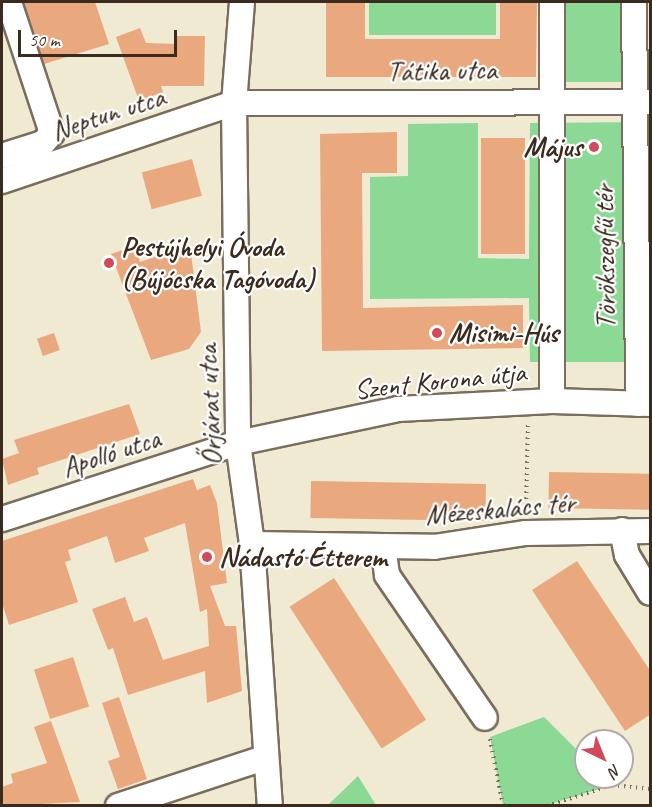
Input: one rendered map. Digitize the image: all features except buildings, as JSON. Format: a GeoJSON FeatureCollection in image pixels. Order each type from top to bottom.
{"type":"FeatureCollection","features":[{"type":"Feature","properties":{"kind":"street"},"geometry":{"type":"LineString","coordinates":[[2,156],[43,143],[52,133],[9,2]]}},
{"type":"Feature","properties":{"kind":"street","name":"Őrjárat utca"},"geometry":{"type":"LineString","coordinates":[[242,2],[234,104],[238,443],[252,544],[264,758],[270,806]]}},
{"type":"Feature","properties":{"kind":"street","name":"Törökszegfű tér"},"geometry":{"type":"LineString","coordinates":[[552,2],[554,99],[552,400]]}},
{"type":"Feature","properties":{"kind":"street","name":"Törökszegfű tér"},"geometry":{"type":"LineString","coordinates":[[634,2],[642,102],[644,404]]}},
{"type":"Feature","properties":{"kind":"street","name":"Tátika utca"},"geometry":{"type":"LineString","coordinates":[[234,104],[554,99],[642,102]]}},
{"type":"Feature","properties":{"kind":"street","name":"Neptun utca"},"geometry":{"type":"LineString","coordinates":[[2,181],[234,104]]}},
{"type":"Feature","properties":{"kind":"street","name":"Szent Korona útja"},"geometry":{"type":"LineString","coordinates":[[238,443],[398,409],[552,400],[644,404]]}},
{"type":"Feature","properties":{"kind":"street","name":"Apolló utca"},"geometry":{"type":"LineString","coordinates":[[2,519],[238,443]]}},
{"type":"Feature","properties":{"kind":"street"},"geometry":{"type":"LineString","coordinates":[[622,530],[627,555],[651,593]]}},
{"type":"Feature","properties":{"kind":"street","name":"Mézeskalács tér"},"geometry":{"type":"LineString","coordinates":[[252,544],[434,547],[526,533],[651,531]]}},
{"type":"Feature","properties":{"kind":"street"},"geometry":{"type":"LineString","coordinates":[[383,546],[387,575],[485,718]]}},
{"type":"Feature","properties":{"kind":"street"},"geometry":{"type":"LineString","coordinates":[[118,806],[264,758]]}},
{"type":"Feature","properties":{"kind":"path"},"geometry":{"type":"LineString","coordinates":[[526,533],[528,402]]}},
{"type":"Feature","properties":{"kind":"path"},"geometry":{"type":"LineString","coordinates":[[485,718],[503,806]]}},
{"type":"Feature","properties":{"kind":"path"},"geometry":{"type":"LineString","coordinates":[[547,806],[612,785],[651,789]]}},
{"type":"Feature","properties":{"kind":"green space"},"geometry":{"type":"Polygon","coordinates":[[[369,2],[496,2],[496,35],[369,35],[369,2]]]}},
{"type":"Feature","properties":{"kind":"green space"},"geometry":{"type":"Polygon","coordinates":[[[541,2],[648,2],[648,82],[541,82],[541,2]]]}},
{"type":"Feature","properties":{"kind":"green space"},"geometry":{"type":"Polygon","coordinates":[[[650,122],[650,362],[530,362],[529,298],[370,299],[370,177],[408,176],[408,124],[478,123],[478,258],[529,259],[530,123],[650,122]]]}},
{"type":"Feature","properties":{"kind":"green space"},"geometry":{"type":"Polygon","coordinates":[[[544,717],[574,747],[574,789],[599,789],[547,805],[503,805],[490,737],[544,717]]]}},
{"type":"Feature","properties":{"kind":"green space"},"geometry":{"type":"Polygon","coordinates":[[[358,776],[376,805],[328,805],[358,776]]]}},
{"type":"Feature","properties":{"kind":"place","name":"Május"},"geometry":{"type":"Point","coordinates":[594,147]}},
{"type":"Feature","properties":{"kind":"place","name":"Pestújhelyi Óvoda (Bújócska Tagóvoda)"},"geometry":{"type":"Point","coordinates":[109,263]}},
{"type":"Feature","properties":{"kind":"place","name":"Misimi-Hús"},"geometry":{"type":"Point","coordinates":[437,333]}},
{"type":"Feature","properties":{"kind":"place","name":"Nádastó Étterem"},"geometry":{"type":"Point","coordinates":[207,557]}}]}
